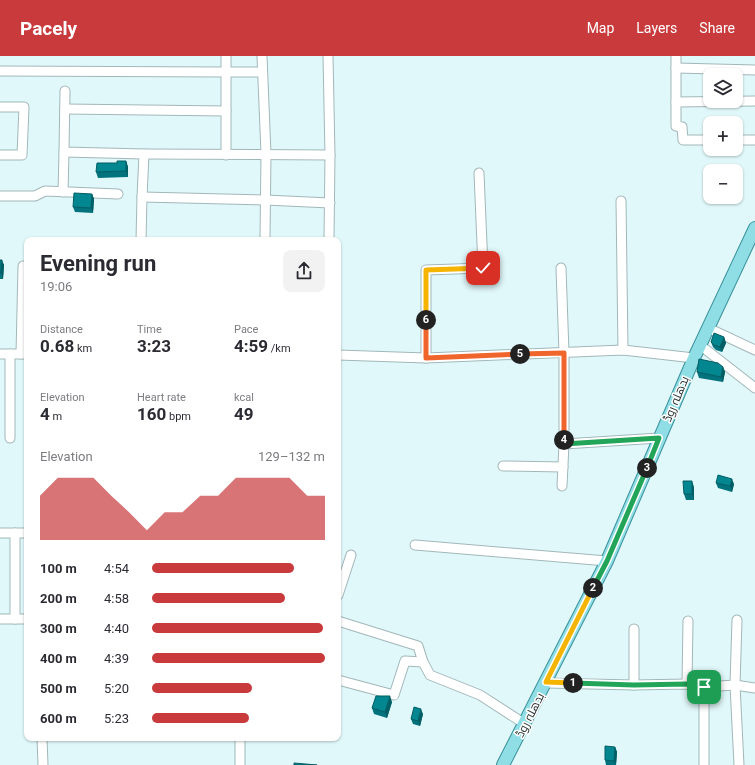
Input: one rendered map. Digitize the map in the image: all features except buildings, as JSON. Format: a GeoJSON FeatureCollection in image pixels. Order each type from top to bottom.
{"type":"FeatureCollection","features":[{"type":"Feature","properties":{"kind":"main road","name":"بدھلہ روڈ"},"geometry":{"type":"LineString","coordinates":[[504,765],[607,561],[694,358],[755,228]]}},
{"type":"Feature","properties":{"kind":"street"},"geometry":{"type":"LineString","coordinates":[[226,56],[226,155]]}},
{"type":"Feature","properties":{"kind":"street"},"geometry":{"type":"LineString","coordinates":[[262,56],[266,154],[265,237]]}},
{"type":"Feature","properties":{"kind":"street"},"geometry":{"type":"LineString","coordinates":[[328,56],[330,155],[329,237]]}},
{"type":"Feature","properties":{"kind":"street"},"geometry":{"type":"LineString","coordinates":[[676,56],[676,126],[682,127],[683,140],[703,140]]}},
{"type":"Feature","properties":{"kind":"street"},"geometry":{"type":"LineString","coordinates":[[676,68],[755,70]]}},
{"type":"Feature","properties":{"kind":"street"},"geometry":{"type":"LineString","coordinates":[[0,71],[262,72]]}},
{"type":"Feature","properties":{"kind":"street"},"geometry":{"type":"LineString","coordinates":[[63,192],[66,91]]}},
{"type":"Feature","properties":{"kind":"street"},"geometry":{"type":"LineString","coordinates":[[676,102],[755,101]]}},
{"type":"Feature","properties":{"kind":"street"},"geometry":{"type":"LineString","coordinates":[[0,107],[24,107],[22,155],[0,155]]}},
{"type":"Feature","properties":{"kind":"street"},"geometry":{"type":"LineString","coordinates":[[65,109],[226,111]]}},
{"type":"Feature","properties":{"kind":"street"},"geometry":{"type":"LineString","coordinates":[[743,140],[755,140]]}},
{"type":"Feature","properties":{"kind":"street"},"geometry":{"type":"LineString","coordinates":[[64,152],[330,155]]}},
{"type":"Feature","properties":{"kind":"street"},"geometry":{"type":"LineString","coordinates":[[141,237],[144,154]]}},
{"type":"Feature","properties":{"kind":"street"},"geometry":{"type":"LineString","coordinates":[[426,358],[426,270],[483,268],[479,173]]}},
{"type":"Feature","properties":{"kind":"street"},"geometry":{"type":"LineString","coordinates":[[0,196],[35,196],[45,191],[118,194]]}},
{"type":"Feature","properties":{"kind":"street"},"geometry":{"type":"LineString","coordinates":[[142,197],[330,203]]}},
{"type":"Feature","properties":{"kind":"street"},"geometry":{"type":"LineString","coordinates":[[621,201],[623,350]]}},
{"type":"Feature","properties":{"kind":"street"},"geometry":{"type":"LineString","coordinates":[[0,354],[24,354],[23,266]]}},
{"type":"Feature","properties":{"kind":"street"},"geometry":{"type":"LineString","coordinates":[[561,268],[564,353],[564,444],[562,486]]}},
{"type":"Feature","properties":{"kind":"street"},"geometry":{"type":"LineString","coordinates":[[708,328],[755,350]]}},
{"type":"Feature","properties":{"kind":"street"},"geometry":{"type":"LineString","coordinates":[[700,345],[755,388]]}},
{"type":"Feature","properties":{"kind":"street"},"geometry":{"type":"LineString","coordinates":[[341,355],[426,358],[623,350],[694,358]]}},
{"type":"Feature","properties":{"kind":"street"},"geometry":{"type":"LineString","coordinates":[[10,354],[10,438]]}},
{"type":"Feature","properties":{"kind":"street"},"geometry":{"type":"LineString","coordinates":[[564,444],[659,438]]}},
{"type":"Feature","properties":{"kind":"street"},"geometry":{"type":"LineString","coordinates":[[503,466],[563,467]]}},
{"type":"Feature","properties":{"kind":"street"},"geometry":{"type":"LineString","coordinates":[[0,532],[24,533]]}},
{"type":"Feature","properties":{"kind":"street"},"geometry":{"type":"LineString","coordinates":[[15,533],[15,619]]}},
{"type":"Feature","properties":{"kind":"street"},"geometry":{"type":"LineString","coordinates":[[415,544],[607,561]]}},
{"type":"Feature","properties":{"kind":"street"},"geometry":{"type":"LineString","coordinates":[[341,586],[351,555]]}},
{"type":"Feature","properties":{"kind":"street"},"geometry":{"type":"LineString","coordinates":[[0,619],[24,619]]}},
{"type":"Feature","properties":{"kind":"street"},"geometry":{"type":"LineString","coordinates":[[736,620],[735,684],[739,765]]}},
{"type":"Feature","properties":{"kind":"street"},"geometry":{"type":"LineString","coordinates":[[687,684],[688,621]]}},
{"type":"Feature","properties":{"kind":"street"},"geometry":{"type":"LineString","coordinates":[[341,622],[418,646],[423,662],[430,675],[480,695],[524,724]]}},
{"type":"Feature","properties":{"kind":"street"},"geometry":{"type":"LineString","coordinates":[[634,629],[634,685]]}},
{"type":"Feature","properties":{"kind":"street"},"geometry":{"type":"LineString","coordinates":[[341,681],[394,695],[405,661],[423,662]]}},
{"type":"Feature","properties":{"kind":"street"},"geometry":{"type":"LineString","coordinates":[[546,682],[634,685],[687,684],[704,687],[735,684],[755,688]]}},
{"type":"Feature","properties":{"kind":"street"},"geometry":{"type":"LineString","coordinates":[[704,687],[704,765]]}},
{"type":"Feature","properties":{"kind":"street"},"geometry":{"type":"LineString","coordinates":[[42,741],[43,765]]}},
{"type":"Feature","properties":{"kind":"street"},"geometry":{"type":"LineString","coordinates":[[240,741],[240,765]]}},
{"type":"Feature","properties":{"kind":"route"},"geometry":{"type":"LineString","coordinates":[[483,268],[426,270],[426,358],[564,353],[564,444],[659,438],[607,561],[546,682],[634,685],[687,684],[704,687]]}}]}
